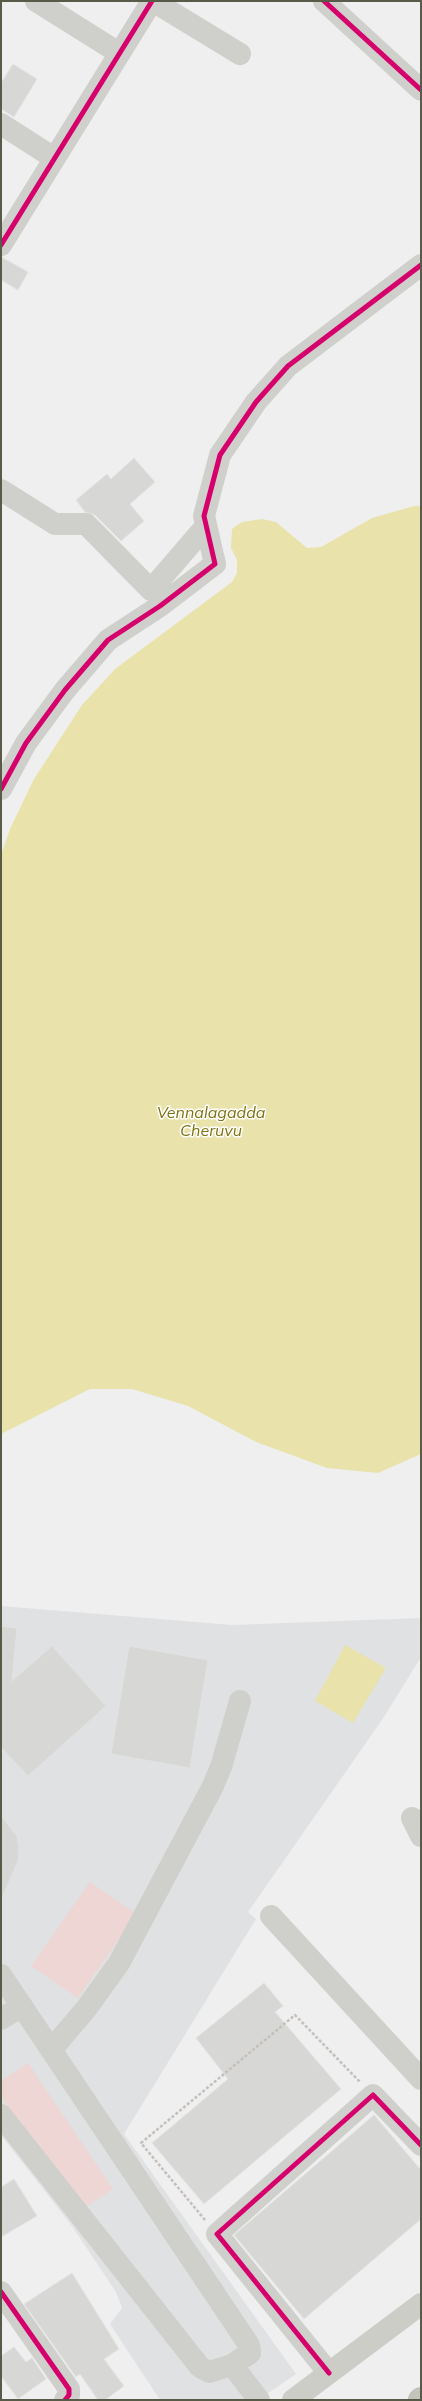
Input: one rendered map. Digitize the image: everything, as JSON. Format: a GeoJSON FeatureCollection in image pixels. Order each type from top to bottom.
{"type":"FeatureCollection","features":[{"type":"Feature","properties":{"kind":"main road"},"geometry":{"type":"LineString","coordinates":[[293,2400],[421,2304]]}},
{"type":"Feature","properties":{"kind":"street"},"geometry":{"type":"LineString","coordinates":[[36,1],[119,54]]}},
{"type":"Feature","properties":{"kind":"street"},"geometry":{"type":"LineString","coordinates":[[1,245],[152,1],[240,54]]}},
{"type":"Feature","properties":{"kind":"street"},"geometry":{"type":"LineString","coordinates":[[332,4],[421,90]]}},
{"type":"Feature","properties":{"kind":"street"},"geometry":{"type":"LineString","coordinates":[[1,124],[54,158]]}},
{"type":"Feature","properties":{"kind":"street"},"geometry":{"type":"LineString","coordinates":[[1,789],[26,743],[65,690],[108,640],[160,606],[215,564],[204,516],[220,455],[256,402],[288,366],[421,265]]}},
{"type":"Feature","properties":{"kind":"street"},"geometry":{"type":"LineString","coordinates":[[1,490],[55,524],[86,524],[151,590],[206,526]]}},
{"type":"Feature","properties":{"kind":"street"},"geometry":{"type":"LineString","coordinates":[[50,2050],[86,2009],[119,1963],[212,1788],[221,1767],[240,1702]]}},
{"type":"Feature","properties":{"kind":"street"},"geometry":{"type":"LineString","coordinates":[[271,1916],[421,2079]]}},
{"type":"Feature","properties":{"kind":"street"},"geometry":{"type":"LineString","coordinates":[[1,1975],[249,2345],[250,2353],[232,2366],[209,2372],[200,2367],[1,2115]]}},
{"type":"Feature","properties":{"kind":"street"},"geometry":{"type":"LineString","coordinates":[[1,2019],[22,2006]]}},
{"type":"Feature","properties":{"kind":"street"},"geometry":{"type":"LineString","coordinates":[[329,2373],[217,2234],[373,2095],[421,2145]]}},
{"type":"Feature","properties":{"kind":"street"},"geometry":{"type":"LineString","coordinates":[[1,2292],[69,2389],[69,2395],[65,2400]]}},
{"type":"Feature","properties":{"kind":"street"},"geometry":{"type":"LineString","coordinates":[[232,2366],[259,2400]]}},
{"type":"Feature","properties":{"kind":"path"},"geometry":{"type":"LineString","coordinates":[[217,2234],[141,2143],[295,2015],[373,2095]]}},
{"type":"Feature","properties":{"kind":"shaded area"},"geometry":{"type":"Polygon","coordinates":[[[1,1606],[232,1625],[421,1618],[421,1657],[384,1717],[248,1912],[256,1919],[124,2134],[296,2374],[258,2400],[160,2400],[110,2324],[122,2308],[116,2292],[72,2226],[1,2135],[1,1606]]]}},
{"type":"Feature","properties":{"kind":"shaded area"},"geometry":{"type":"Polygon","coordinates":[[[90,1882],[136,1914],[78,1998],[31,1966],[90,1882]]]}},
{"type":"Feature","properties":{"kind":"shaded area"},"geometry":{"type":"Polygon","coordinates":[[[28,2063],[113,2189],[78,2212],[1,2096],[1,2081],[28,2063]]]}},
{"type":"Feature","properties":{"kind":"water","name":"Vennalagadda Cheruvu"},"geometry":{"type":"Polygon","coordinates":[[[414,506],[421,506],[421,1454],[378,1473],[327,1468],[256,1442],[188,1406],[132,1389],[90,1389],[1,1434],[1,855],[10,829],[34,779],[82,705],[115,669],[232,582],[237,573],[237,560],[231,548],[232,529],[242,522],[262,519],[276,522],[307,548],[321,547],[372,518],[414,506]]]}},
{"type":"Feature","properties":{"kind":"water"},"geometry":{"type":"Polygon","coordinates":[[[345,1645],[386,1668],[353,1723],[315,1701],[345,1645]]]}},
{"type":"Feature","properties":{"kind":"building"},"geometry":{"type":"Polygon","coordinates":[[[13,64],[37,79],[14,117],[1,109],[1,83],[13,64]]]}},
{"type":"Feature","properties":{"kind":"building"},"geometry":{"type":"Polygon","coordinates":[[[1,257],[28,272],[18,290],[1,280],[1,257]]]}},
{"type":"Feature","properties":{"kind":"building"},"geometry":{"type":"Polygon","coordinates":[[[134,458],[155,482],[130,504],[144,521],[121,541],[95,515],[85,512],[76,500],[107,474],[111,479],[134,458]]]}},
{"type":"Feature","properties":{"kind":"building"},"geometry":{"type":"Polygon","coordinates":[[[1,1626],[17,1628],[12,1681],[52,1646],[106,1706],[28,1776],[1,1747],[1,1626]]]}},
{"type":"Feature","properties":{"kind":"building"},"geometry":{"type":"Polygon","coordinates":[[[129,1646],[208,1660],[190,1768],[111,1754],[129,1646]]]}},
{"type":"Feature","properties":{"kind":"building"},"geometry":{"type":"Polygon","coordinates":[[[1,1816],[17,1836],[19,1849],[18,1861],[1,1900],[1,1816]]]}},
{"type":"Feature","properties":{"kind":"building"},"geometry":{"type":"Polygon","coordinates":[[[264,1983],[283,2006],[275,2012],[341,2089],[204,2204],[152,2143],[228,2079],[196,2038],[264,1983]]]}},
{"type":"Feature","properties":{"kind":"building"},"geometry":{"type":"Polygon","coordinates":[[[374,2115],[421,2170],[421,2219],[304,2319],[234,2235],[374,2115]]]}},
{"type":"Feature","properties":{"kind":"building"},"geometry":{"type":"Polygon","coordinates":[[[14,2179],[37,2216],[1,2237],[1,2187],[14,2179]]]}},
{"type":"Feature","properties":{"kind":"building"},"geometry":{"type":"Polygon","coordinates":[[[72,2273],[119,2349],[104,2359],[124,2386],[105,2400],[98,2400],[80,2374],[76,2377],[24,2304],[72,2273]]]}},
{"type":"Feature","properties":{"kind":"building"},"geometry":{"type":"Polygon","coordinates":[[[14,2347],[26,2362],[32,2358],[46,2379],[18,2399],[1,2376],[1,2356],[14,2347]]]}},
{"type":"Feature","properties":{"kind":"cycle path"},"geometry":{"type":"LineString","coordinates":[[1,245],[152,1]]}},
{"type":"Feature","properties":{"kind":"cycle path"},"geometry":{"type":"LineString","coordinates":[[324,1],[421,90]]}},
{"type":"Feature","properties":{"kind":"cycle path"},"geometry":{"type":"LineString","coordinates":[[1,789],[26,743],[65,690],[108,640],[160,606],[215,564],[204,516],[220,455],[256,402],[288,366],[421,265]]}},
{"type":"Feature","properties":{"kind":"cycle path"},"geometry":{"type":"LineString","coordinates":[[329,2373],[217,2234],[373,2095],[421,2145]]}},
{"type":"Feature","properties":{"kind":"cycle path"},"geometry":{"type":"LineString","coordinates":[[1,2292],[69,2389],[69,2395],[65,2400]]}}]}
